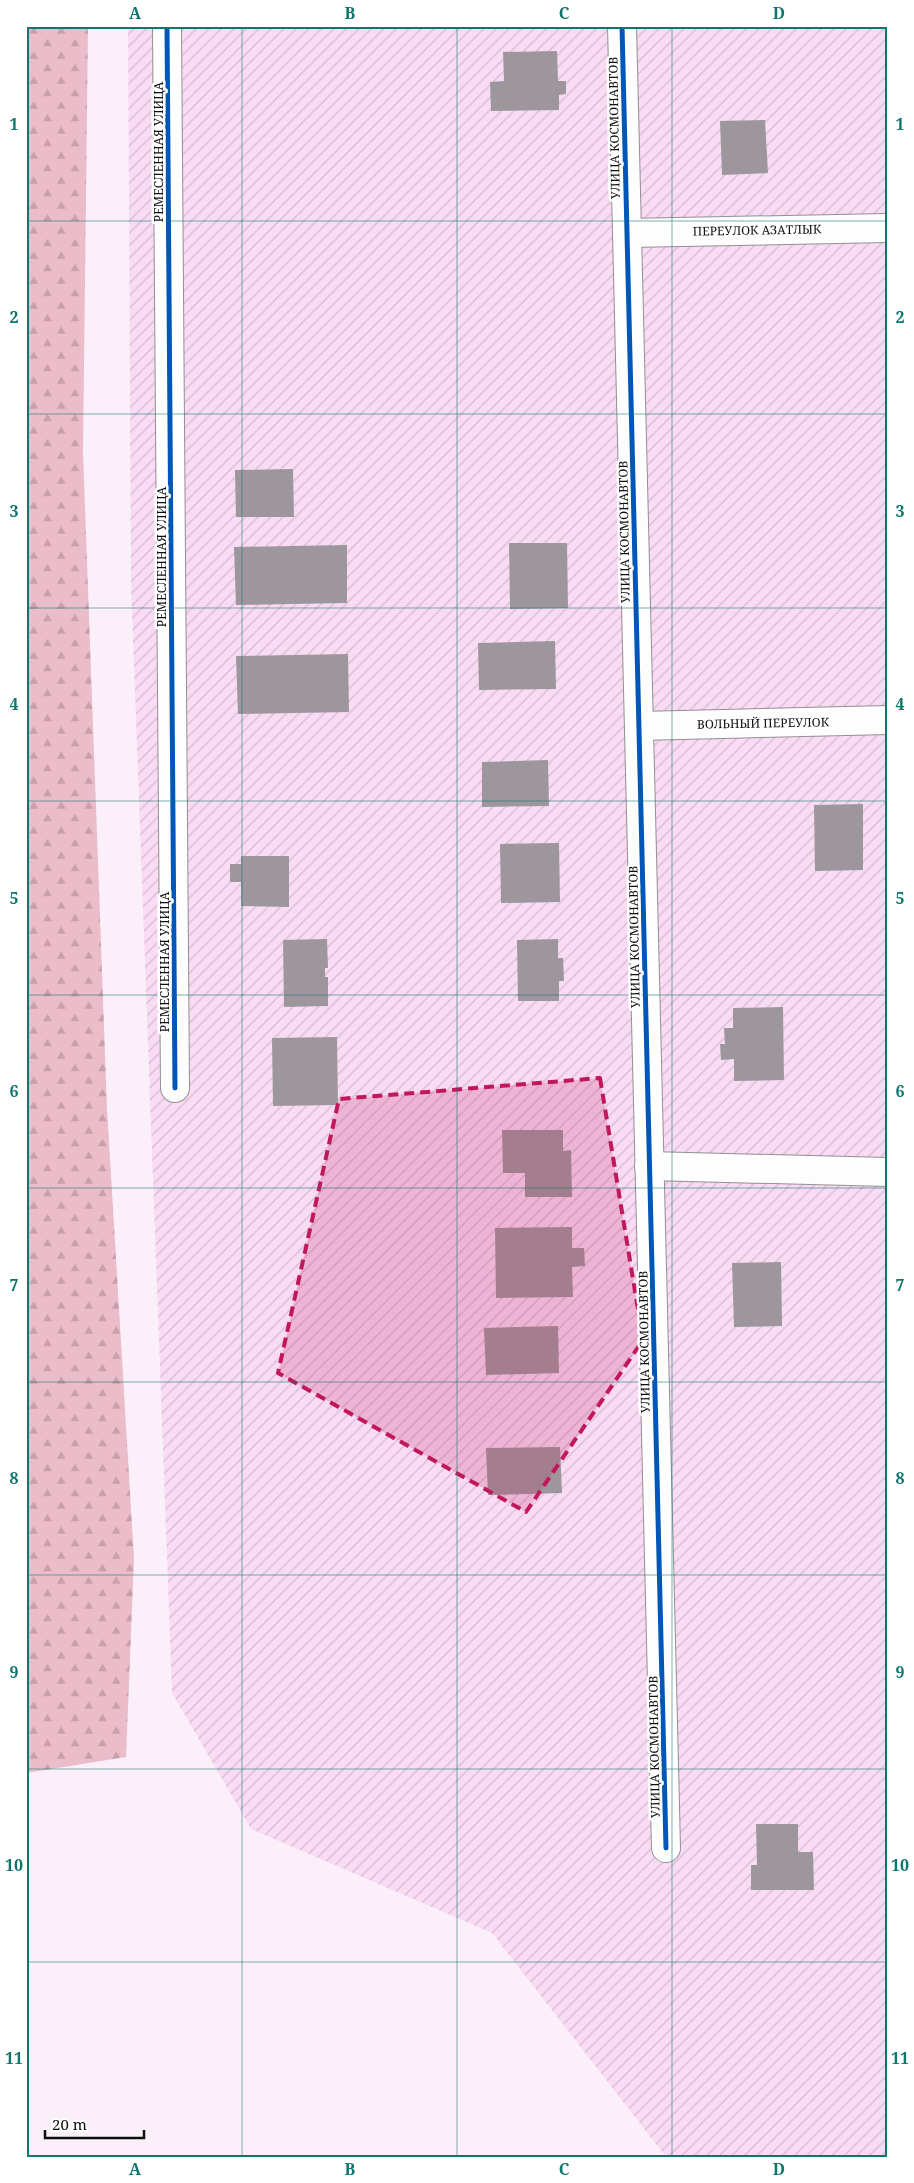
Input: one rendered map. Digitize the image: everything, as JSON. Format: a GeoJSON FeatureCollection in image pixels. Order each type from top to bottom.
{"type":"FeatureCollection","features":[{"type":"Feature","properties":{"kind":"street","name":"РЕМЕСЛЕННАЯ УЛИЦА"},"geometry":{"type":"LineString","coordinates":[[167,26],[175,1088]]}},
{"type":"Feature","properties":{"kind":"street","name":"УЛИЦА КОСМОНАВТОВ"},"geometry":{"type":"LineString","coordinates":[[622,26],[666,1848]]}},
{"type":"Feature","properties":{"kind":"street","name":"ПЕРЕУЛОК АЗАТЛЫК"},"geometry":{"type":"LineString","coordinates":[[627,233],[888,228]]}},
{"type":"Feature","properties":{"kind":"street","name":"ВОЛЬНЫЙ ПЕРЕУЛОК"},"geometry":{"type":"LineString","coordinates":[[639,726],[888,720]]}},
{"type":"Feature","properties":{"kind":"street"},"geometry":{"type":"LineString","coordinates":[[649,1166],[888,1172]]}},
{"type":"Feature","properties":{"kind":"highlighted area"},"geometry":{"type":"Polygon","coordinates":[[[600,1078],[643,1340],[526,1512],[278,1373],[339,1099],[600,1078]]]}},
{"type":"Feature","properties":{"kind":"shaded area"},"geometry":{"type":"Polygon","coordinates":[[[128,26],[888,26],[888,2157],[666,2157],[492,1933],[251,1829],[172,1693],[131,585],[128,26]]]}},
{"type":"Feature","properties":{"kind":"green space"},"geometry":{"type":"Polygon","coordinates":[[[26,26],[88,26],[83,452],[107,1108],[134,1559],[126,1757],[26,1773],[26,26]]]}},
{"type":"Feature","properties":{"kind":"building"},"geometry":{"type":"Polygon","coordinates":[[[557,51],[558,81],[566,81],[566,94],[559,95],[559,110],[491,111],[490,82],[504,81],[503,52],[557,51]]]}},
{"type":"Feature","properties":{"kind":"building"},"geometry":{"type":"Polygon","coordinates":[[[765,120],[768,173],[722,175],[720,121],[765,120]]]}},
{"type":"Feature","properties":{"kind":"building"},"geometry":{"type":"Polygon","coordinates":[[[293,469],[294,517],[236,517],[235,470],[293,469]]]}},
{"type":"Feature","properties":{"kind":"building"},"geometry":{"type":"Polygon","coordinates":[[[509,543],[567,543],[568,608],[510,609],[509,543]]]}},
{"type":"Feature","properties":{"kind":"building"},"geometry":{"type":"Polygon","coordinates":[[[347,545],[347,603],[236,605],[234,547],[347,545]]]}},
{"type":"Feature","properties":{"kind":"building"},"geometry":{"type":"Polygon","coordinates":[[[555,641],[556,689],[479,690],[478,643],[555,641]]]}},
{"type":"Feature","properties":{"kind":"building"},"geometry":{"type":"Polygon","coordinates":[[[348,654],[349,712],[238,714],[236,656],[348,654]]]}},
{"type":"Feature","properties":{"kind":"building"},"geometry":{"type":"Polygon","coordinates":[[[548,760],[549,806],[482,807],[482,762],[548,760]]]}},
{"type":"Feature","properties":{"kind":"building"},"geometry":{"type":"Polygon","coordinates":[[[863,804],[863,870],[815,871],[814,805],[863,804]]]}},
{"type":"Feature","properties":{"kind":"building"},"geometry":{"type":"Polygon","coordinates":[[[559,843],[560,902],[501,903],[500,844],[559,843]]]}},
{"type":"Feature","properties":{"kind":"building"},"geometry":{"type":"Polygon","coordinates":[[[241,856],[289,856],[289,907],[241,906],[241,882],[230,882],[230,864],[241,864],[241,856]]]}},
{"type":"Feature","properties":{"kind":"building"},"geometry":{"type":"Polygon","coordinates":[[[327,939],[328,968],[325,968],[325,977],[328,977],[328,1006],[284,1007],[283,940],[327,939]]]}},
{"type":"Feature","properties":{"kind":"building"},"geometry":{"type":"Polygon","coordinates":[[[558,939],[558,958],[563,958],[564,981],[559,981],[559,1001],[518,1001],[517,940],[558,939]]]}},
{"type":"Feature","properties":{"kind":"building"},"geometry":{"type":"Polygon","coordinates":[[[783,1007],[784,1080],[734,1081],[734,1059],[721,1060],[720,1044],[725,1044],[724,1028],[733,1028],[733,1008],[783,1007]]]}},
{"type":"Feature","properties":{"kind":"building"},"geometry":{"type":"Polygon","coordinates":[[[337,1037],[338,1105],[273,1106],[272,1038],[337,1037]]]}},
{"type":"Feature","properties":{"kind":"building"},"geometry":{"type":"Polygon","coordinates":[[[502,1130],[563,1130],[563,1151],[571,1150],[572,1197],[525,1197],[525,1173],[503,1173],[502,1130]]]}},
{"type":"Feature","properties":{"kind":"building"},"geometry":{"type":"Polygon","coordinates":[[[572,1227],[572,1248],[584,1248],[585,1266],[572,1267],[573,1297],[496,1298],[495,1228],[572,1227]]]}},
{"type":"Feature","properties":{"kind":"building"},"geometry":{"type":"Polygon","coordinates":[[[781,1262],[782,1326],[734,1327],[732,1263],[781,1262]]]}},
{"type":"Feature","properties":{"kind":"building"},"geometry":{"type":"Polygon","coordinates":[[[558,1326],[559,1373],[486,1375],[484,1328],[558,1326]]]}},
{"type":"Feature","properties":{"kind":"building"},"geometry":{"type":"Polygon","coordinates":[[[560,1447],[562,1493],[488,1495],[486,1448],[560,1447]]]}},
{"type":"Feature","properties":{"kind":"building"},"geometry":{"type":"Polygon","coordinates":[[[756,1824],[798,1824],[798,1852],[813,1852],[814,1890],[751,1890],[751,1865],[757,1865],[756,1824]]]}},
{"type":"Feature","properties":{"kind":"cycle path"},"geometry":{"type":"LineString","coordinates":[[167,26],[175,1088]]}},
{"type":"Feature","properties":{"kind":"cycle path"},"geometry":{"type":"LineString","coordinates":[[622,26],[666,1848]]}}]}
